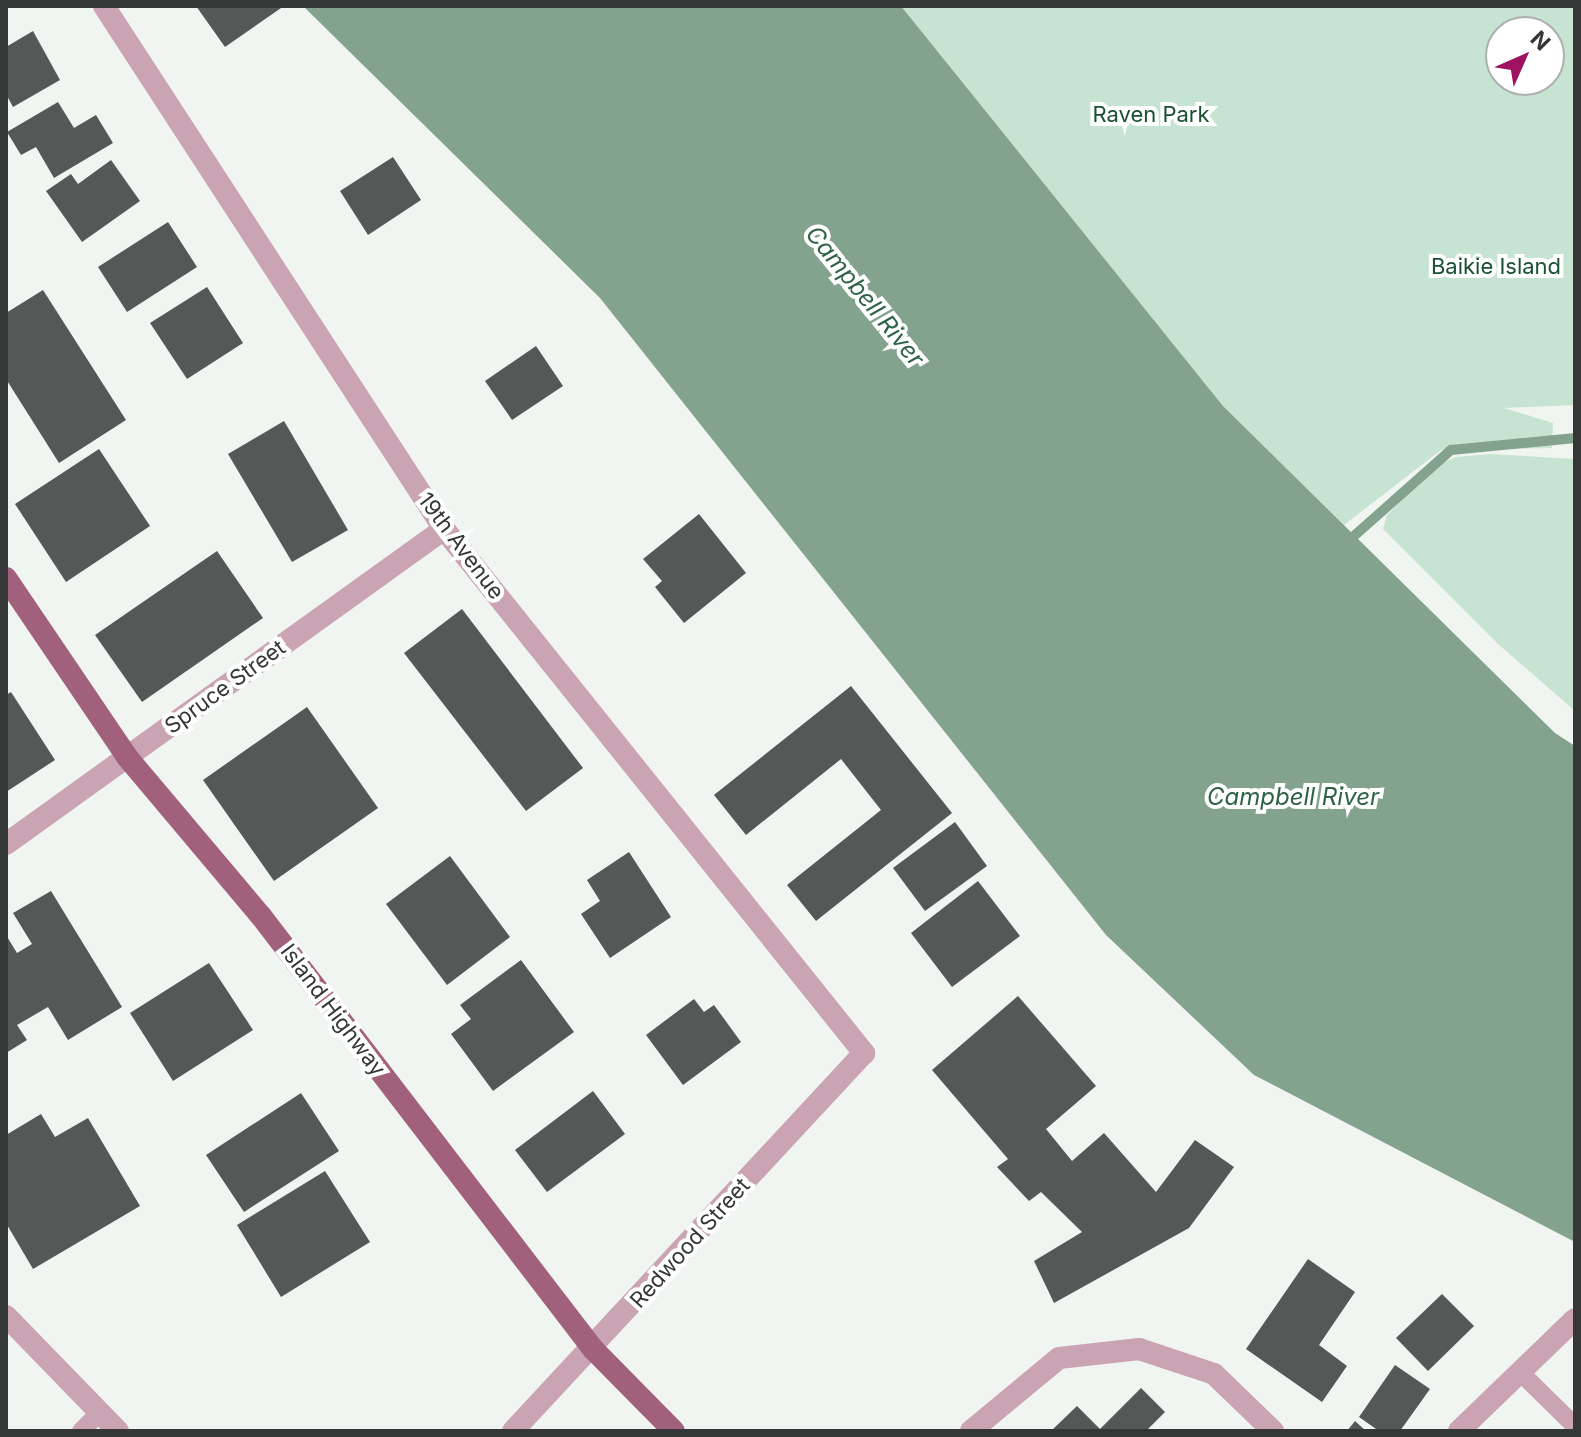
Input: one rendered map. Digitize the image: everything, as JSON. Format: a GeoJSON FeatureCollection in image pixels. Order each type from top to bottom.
{"type":"FeatureCollection","features":[{"type":"Feature","properties":{"kind":"main road","name":"Island Highway"},"geometry":{"type":"LineString","coordinates":[[6,578],[127,757],[261,916],[593,1349],[674,1431]]}},
{"type":"Feature","properties":{"kind":"street","name":"19th Avenue"},"geometry":{"type":"LineString","coordinates":[[104,6],[444,529],[864,1053]]}},
{"type":"Feature","properties":{"kind":"street","name":"Spruce Street"},"geometry":{"type":"LineString","coordinates":[[6,844],[444,529]]}},
{"type":"Feature","properties":{"kind":"street","name":"Redwood Street"},"geometry":{"type":"LineString","coordinates":[[513,1431],[593,1349],[864,1053]]}},
{"type":"Feature","properties":{"kind":"street"},"geometry":{"type":"LineString","coordinates":[[6,1316],[118,1431]]}},
{"type":"Feature","properties":{"kind":"street"},"geometry":{"type":"LineString","coordinates":[[1459,1431],[1575,1319]]}},
{"type":"Feature","properties":{"kind":"street"},"geometry":{"type":"LineString","coordinates":[[971,1431],[1059,1358],[1139,1349],[1214,1374],[1273,1431]]}},
{"type":"Feature","properties":{"kind":"lane"},"geometry":{"type":"LineString","coordinates":[[1520,1372],[1575,1426]]}},
{"type":"Feature","properties":{"kind":"lane"},"geometry":{"type":"LineString","coordinates":[[81,1431],[100,1412]]}},
{"type":"Feature","properties":{"kind":"green space"},"geometry":{"type":"Polygon","coordinates":[[[901,6],[1575,6],[1575,405],[1504,408],[1553,423],[1552,448],[1441,450],[1344,525],[1223,406],[901,6]]]}},
{"type":"Feature","properties":{"kind":"green space"},"geometry":{"type":"Polygon","coordinates":[[[1491,454],[1575,459],[1575,711],[1498,644],[1383,529],[1387,515],[1435,466],[1456,457],[1491,454]]]}},
{"type":"Feature","properties":{"kind":"water","name":"Campbell River"},"geometry":{"type":"Polygon","coordinates":[[[303,6],[901,6],[1223,406],[1555,733],[1575,746],[1575,1242],[1254,1075],[1106,935],[600,298],[303,6]]]}},
{"type":"Feature","properties":{"kind":"building"},"geometry":{"type":"Polygon","coordinates":[[[196,6],[284,6],[225,47],[196,6]]]}},
{"type":"Feature","properties":{"kind":"building"},"geometry":{"type":"Polygon","coordinates":[[[33,31],[60,80],[13,107],[6,94],[6,47],[33,31]]]}},
{"type":"Feature","properties":{"kind":"building"},"geometry":{"type":"Polygon","coordinates":[[[58,102],[74,128],[96,115],[113,143],[54,178],[36,147],[21,155],[7,132],[58,102]]]}},
{"type":"Feature","properties":{"kind":"building"},"geometry":{"type":"Polygon","coordinates":[[[393,157],[421,200],[368,235],[340,191],[393,157]]]}},
{"type":"Feature","properties":{"kind":"building"},"geometry":{"type":"Polygon","coordinates":[[[111,160],[140,201],[82,242],[46,191],[71,174],[78,184],[111,160]]]}},
{"type":"Feature","properties":{"kind":"building"},"geometry":{"type":"Polygon","coordinates":[[[168,222],[197,267],[127,312],[98,267],[168,222]]]}},
{"type":"Feature","properties":{"kind":"building"},"geometry":{"type":"Polygon","coordinates":[[[207,287],[243,343],[187,379],[150,323],[207,287]]]}},
{"type":"Feature","properties":{"kind":"building"},"geometry":{"type":"Polygon","coordinates":[[[43,290],[126,420],[59,463],[6,379],[6,313],[43,290]]]}},
{"type":"Feature","properties":{"kind":"building"},"geometry":{"type":"Polygon","coordinates":[[[536,346],[563,386],[512,420],[485,381],[536,346]]]}},
{"type":"Feature","properties":{"kind":"building"},"geometry":{"type":"Polygon","coordinates":[[[284,421],[348,530],[292,562],[228,454],[284,421]]]}},
{"type":"Feature","properties":{"kind":"building"},"geometry":{"type":"Polygon","coordinates":[[[99,449],[150,526],[66,582],[15,504],[99,449]]]}},
{"type":"Feature","properties":{"kind":"building"},"geometry":{"type":"Polygon","coordinates":[[[699,514],[746,573],[684,623],[655,587],[662,581],[643,559],[699,514]]]}},
{"type":"Feature","properties":{"kind":"building"},"geometry":{"type":"Polygon","coordinates":[[[217,551],[263,618],[142,702],[95,635],[217,551]]]}},
{"type":"Feature","properties":{"kind":"building"},"geometry":{"type":"Polygon","coordinates":[[[462,609],[583,768],[526,811],[404,653],[462,609]]]}},
{"type":"Feature","properties":{"kind":"building"},"geometry":{"type":"Polygon","coordinates":[[[851,686],[952,813],[816,921],[787,885],[881,810],[841,759],[746,835],[714,795],[851,686]]]}},
{"type":"Feature","properties":{"kind":"building"},"geometry":{"type":"Polygon","coordinates":[[[11,692],[55,760],[6,792],[6,695],[11,692]]]}},
{"type":"Feature","properties":{"kind":"building"},"geometry":{"type":"Polygon","coordinates":[[[307,707],[378,808],[274,881],[203,780],[307,707]]]}},
{"type":"Feature","properties":{"kind":"building"},"geometry":{"type":"Polygon","coordinates":[[[955,822],[987,866],[925,911],[893,868],[955,822]]]}},
{"type":"Feature","properties":{"kind":"building"},"geometry":{"type":"Polygon","coordinates":[[[629,852],[671,917],[610,958],[581,914],[600,901],[587,880],[629,852]]]}},
{"type":"Feature","properties":{"kind":"building"},"geometry":{"type":"Polygon","coordinates":[[[450,856],[510,937],[447,985],[386,904],[450,856]]]}},
{"type":"Feature","properties":{"kind":"building"},"geometry":{"type":"Polygon","coordinates":[[[978,881],[1020,936],[952,987],[911,933],[978,881]]]}},
{"type":"Feature","properties":{"kind":"building"},"geometry":{"type":"Polygon","coordinates":[[[51,891],[122,1007],[68,1040],[48,1007],[17,1025],[27,1040],[6,1053],[6,935],[17,953],[32,944],[13,913],[51,891]]]}},
{"type":"Feature","properties":{"kind":"building"},"geometry":{"type":"Polygon","coordinates":[[[521,960],[574,1032],[493,1091],[451,1034],[471,1019],[460,1005],[521,960]]]}},
{"type":"Feature","properties":{"kind":"building"},"geometry":{"type":"Polygon","coordinates":[[[209,963],[253,1030],[173,1081],[130,1013],[209,963]]]}},
{"type":"Feature","properties":{"kind":"building"},"geometry":{"type":"Polygon","coordinates":[[[1018,996],[1096,1086],[1046,1129],[1072,1161],[1104,1133],[1156,1192],[1195,1140],[1234,1167],[1189,1228],[1054,1303],[1034,1261],[1082,1232],[1041,1192],[1029,1201],[997,1167],[1008,1159],[932,1070],[1018,996]]]}},
{"type":"Feature","properties":{"kind":"building"},"geometry":{"type":"Polygon","coordinates":[[[694,999],[704,1012],[714,1005],[741,1042],[683,1085],[646,1035],[694,999]]]}},
{"type":"Feature","properties":{"kind":"building"},"geometry":{"type":"Polygon","coordinates":[[[593,1091],[625,1134],[547,1192],[515,1150],[593,1091]]]}},
{"type":"Feature","properties":{"kind":"building"},"geometry":{"type":"Polygon","coordinates":[[[301,1093],[339,1151],[244,1212],[206,1155],[301,1093]]]}},
{"type":"Feature","properties":{"kind":"building"},"geometry":{"type":"Polygon","coordinates":[[[41,1114],[55,1137],[88,1118],[140,1206],[33,1269],[6,1223],[6,1135],[41,1114]]]}},
{"type":"Feature","properties":{"kind":"building"},"geometry":{"type":"Polygon","coordinates":[[[325,1171],[370,1242],[281,1297],[237,1225],[325,1171]]]}},
{"type":"Feature","properties":{"kind":"building"},"geometry":{"type":"Polygon","coordinates":[[[1308,1259],[1355,1292],[1319,1345],[1347,1366],[1322,1402],[1246,1349],[1308,1259]]]}},
{"type":"Feature","properties":{"kind":"building"},"geometry":{"type":"Polygon","coordinates":[[[1442,1294],[1474,1326],[1428,1371],[1396,1338],[1442,1294]]]}},
{"type":"Feature","properties":{"kind":"building"},"geometry":{"type":"Polygon","coordinates":[[[1395,1365],[1430,1389],[1400,1431],[1379,1431],[1359,1417],[1395,1365]]]}},
{"type":"Feature","properties":{"kind":"building"},"geometry":{"type":"Polygon","coordinates":[[[1141,1388],[1165,1412],[1146,1431],[1051,1431],[1077,1406],[1100,1429],[1141,1388]]]}},
{"type":"Feature","properties":{"kind":"building"},"geometry":{"type":"Polygon","coordinates":[[[1355,1421],[1366,1431],[1347,1431],[1355,1421]]]}},
{"type":"Feature","properties":{"kind":"waterway"},"geometry":{"type":"LineString","coordinates":[[1354,536],[1451,450],[1575,438]]}},
{"type":"Feature","properties":{"kind":"park label","name":"Raven Park"},"geometry":{"type":"Point","coordinates":[1151,115]}},
{"type":"Feature","properties":{"kind":"park label","name":"Baikie Island"},"geometry":{"type":"Point","coordinates":[1496,267]}}]}
